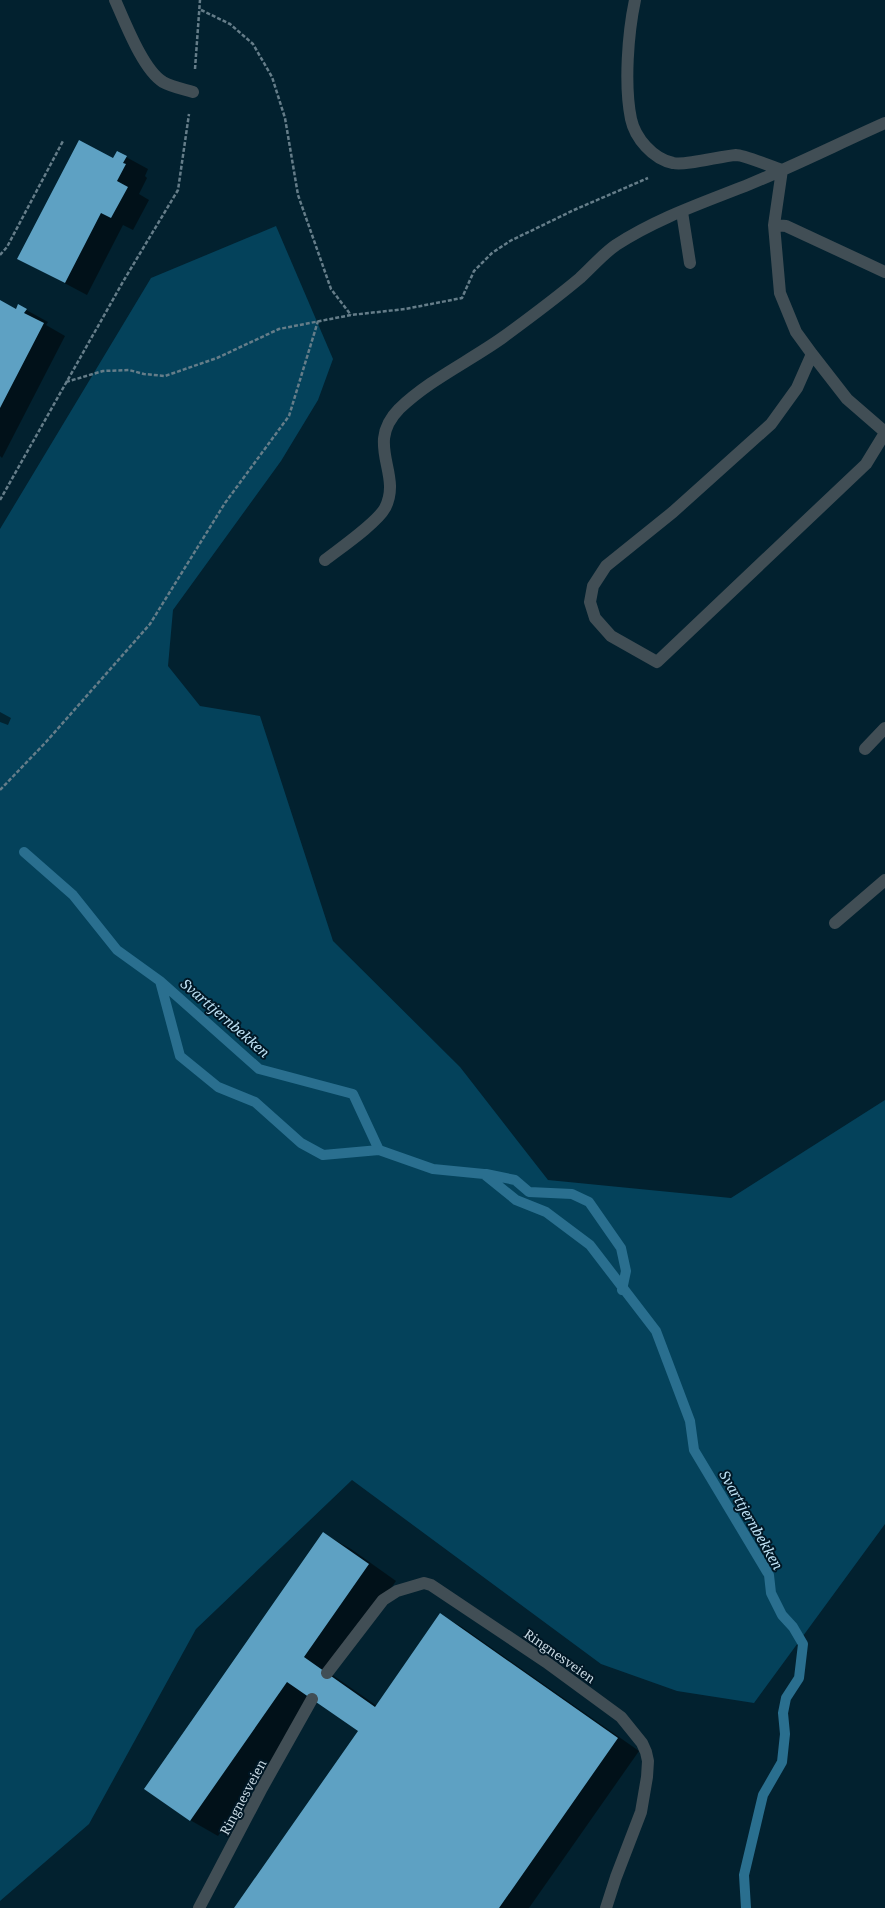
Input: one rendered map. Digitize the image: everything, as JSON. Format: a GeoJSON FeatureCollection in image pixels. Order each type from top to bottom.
{"type":"FeatureCollection","features":[{"type":"Feature","properties":{"kind":"lane"},"geometry":{"type":"LineString","coordinates":[[115,0],[136,44],[155,76],[174,87],[193,92]]}},
{"type":"Feature","properties":{"kind":"lane"},"geometry":{"type":"LineString","coordinates":[[635,0],[632,16],[628,77],[631,119],[638,136],[654,155],[673,164],[738,155],[782,170]]}},
{"type":"Feature","properties":{"kind":"lane"},"geometry":{"type":"LineString","coordinates":[[325,560],[362,532],[384,510],[391,492],[383,448],[386,425],[399,409],[448,372],[501,339],[579,278],[615,246],[653,224],[782,170],[885,123]]}},
{"type":"Feature","properties":{"kind":"lane"},"geometry":{"type":"LineString","coordinates":[[782,170],[774,225],[780,293],[796,332],[812,354],[847,399],[885,432],[866,464],[657,662],[611,636],[595,618],[590,602],[593,586],[606,566],[673,512],[771,424],[796,388],[812,354]]}},
{"type":"Feature","properties":{"kind":"lane"},"geometry":{"type":"LineString","coordinates":[[682,212],[690,263]]}},
{"type":"Feature","properties":{"kind":"lane"},"geometry":{"type":"LineString","coordinates":[[774,225],[786,226],[885,272]]}},
{"type":"Feature","properties":{"kind":"lane"},"geometry":{"type":"LineString","coordinates":[[865,748],[885,728]]}},
{"type":"Feature","properties":{"kind":"lane"},"geometry":{"type":"LineString","coordinates":[[835,923],[885,880]]}},
{"type":"Feature","properties":{"kind":"lane","name":"Ringnesveien"},"geometry":{"type":"LineString","coordinates":[[328,1673],[383,1600],[397,1591],[424,1583],[431,1585],[546,1662],[622,1717],[646,1752],[647,1778],[641,1812],[616,1876],[606,1908]]}},
{"type":"Feature","properties":{"kind":"lane","name":"Ringnesveien"},"geometry":{"type":"LineString","coordinates":[[199,1908],[262,1788],[312,1699]]}},
{"type":"Feature","properties":{"kind":"path"},"geometry":{"type":"LineString","coordinates":[[0,500],[66,382],[178,190],[193,92],[201,10],[200,0]]}},
{"type":"Feature","properties":{"kind":"path"},"geometry":{"type":"LineString","coordinates":[[201,10],[230,24],[253,44],[272,77],[286,118],[301,202],[330,289],[351,314]]}},
{"type":"Feature","properties":{"kind":"path"},"geometry":{"type":"LineString","coordinates":[[0,255],[7,246],[63,141]]}},
{"type":"Feature","properties":{"kind":"path"},"geometry":{"type":"LineString","coordinates":[[66,382],[103,371],[129,370],[144,374],[165,376],[217,358],[279,329],[351,314],[405,309],[462,298],[474,271],[492,253],[510,241],[645,179],[669,172],[683,163]]}},
{"type":"Feature","properties":{"kind":"path"},"geometry":{"type":"LineString","coordinates":[[0,790],[46,742],[150,624],[225,503],[289,416],[318,321]]}},
{"type":"Feature","properties":{"kind":"shaded area"},"geometry":{"type":"Polygon","coordinates":[[[276,226],[333,359],[318,400],[281,461],[173,610],[168,666],[200,706],[260,716],[333,941],[460,1067],[548,1180],[731,1198],[885,1100],[885,1524],[754,1703],[677,1691],[601,1664],[352,1480],[196,1629],[89,1824],[0,1901],[0,529],[151,278],[276,226]]]}},
{"type":"Feature","properties":{"kind":"building"},"geometry":{"type":"Polygon","coordinates":[[[79,140],[113,158],[117,151],[127,156],[123,163],[126,164],[117,181],[128,187],[111,218],[101,213],[65,283],[17,259],[79,140]]]}},
{"type":"Feature","properties":{"kind":"building"},"geometry":{"type":"Polygon","coordinates":[[[0,300],[16,309],[18,304],[27,309],[24,313],[44,323],[0,408],[0,300]]]}},
{"type":"Feature","properties":{"kind":"building"},"geometry":{"type":"Polygon","coordinates":[[[323,1532],[369,1564],[304,1657],[375,1707],[440,1613],[618,1738],[499,1908],[234,1908],[358,1731],[287,1682],[190,1821],[144,1789],[323,1532]]]}},
{"type":"Feature","properties":{"kind":"waterway","name":"Svarttjernbekken"},"geometry":{"type":"LineString","coordinates":[[24,852],[73,895],[117,950],[160,981],[180,1056],[218,1087],[255,1102],[301,1143],[323,1155],[379,1150],[433,1169],[484,1174],[516,1200],[546,1212],[590,1245],[656,1331],[690,1421],[694,1450],[769,1575],[771,1593],[782,1615],[793,1627],[803,1644],[799,1678],[786,1698],[783,1713],[785,1734],[782,1762],[763,1795],[744,1875],[746,1908]]}},
{"type":"Feature","properties":{"kind":"waterway","name":"Svarttjernbekken"},"geometry":{"type":"LineString","coordinates":[[160,981],[259,1069],[353,1094],[379,1150]]}},
{"type":"Feature","properties":{"kind":"waterway","name":"Svarttjernbekken"},"geometry":{"type":"LineString","coordinates":[[486,1174],[515,1180],[529,1192],[572,1194],[589,1202],[621,1248],[626,1271],[622,1290]]}}]}
